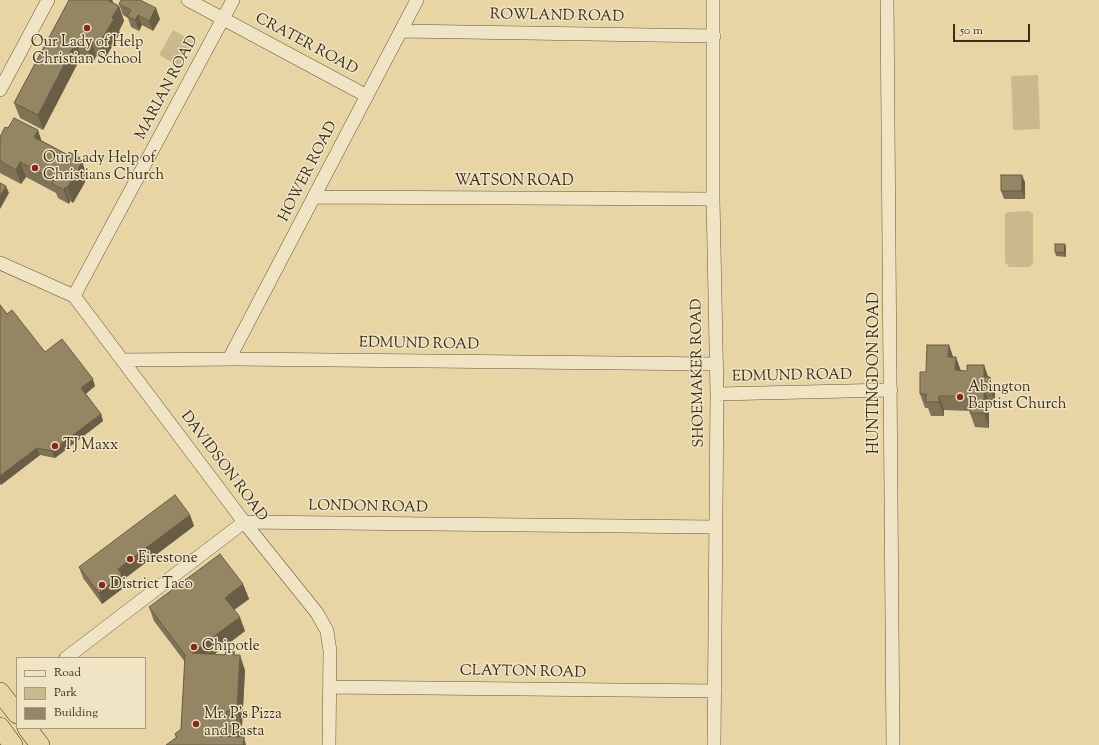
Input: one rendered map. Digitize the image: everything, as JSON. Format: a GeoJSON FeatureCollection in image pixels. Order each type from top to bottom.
{"type":"FeatureCollection","features":[{"type":"Feature","properties":{"kind":"highway"},"geometry":{"type":"LineString","coordinates":[[0,727],[13,745]]}},
{"type":"Feature","properties":{"kind":"highway"},"geometry":{"type":"LineString","coordinates":[[28,729],[40,745]]}},
{"type":"Feature","properties":{"kind":"street"},"geometry":{"type":"LineString","coordinates":[[0,90],[48,0]]}},
{"type":"Feature","properties":{"kind":"street","name":"CRATER ROAD"},"geometry":{"type":"LineString","coordinates":[[188,0],[366,96]]}},
{"type":"Feature","properties":{"kind":"street","name":"MARIAN ROAD"},"geometry":{"type":"LineString","coordinates":[[74,296],[233,0]]}},
{"type":"Feature","properties":{"kind":"street","name":"HOWER ROAD"},"geometry":{"type":"LineString","coordinates":[[229,359],[417,0]]}},
{"type":"Feature","properties":{"kind":"street","name":"SHOEMAKER ROAD"},"geometry":{"type":"LineString","coordinates":[[713,0],[713,199],[716,394],[714,745]]}},
{"type":"Feature","properties":{"kind":"street","name":"HUNTINGDON ROAD"},"geometry":{"type":"LineString","coordinates":[[887,0],[893,745]]}},
{"type":"Feature","properties":{"kind":"street","name":"ROWLAND ROAD"},"geometry":{"type":"LineString","coordinates":[[401,31],[714,36]]}},
{"type":"Feature","properties":{"kind":"street","name":"WATSON ROAD"},"geometry":{"type":"LineString","coordinates":[[314,197],[713,199]]}},
{"type":"Feature","properties":{"kind":"street","name":"DAVIDSON ROAD"},"geometry":{"type":"LineString","coordinates":[[0,263],[74,296],[244,522],[317,613],[327,631],[330,651],[329,745]]}},
{"type":"Feature","properties":{"kind":"street","name":"EDMUND ROAD"},"geometry":{"type":"LineString","coordinates":[[122,360],[229,359],[715,364]]}},
{"type":"Feature","properties":{"kind":"street","name":"EDMUND ROAD"},"geometry":{"type":"LineString","coordinates":[[716,394],[891,390]]}},
{"type":"Feature","properties":{"kind":"street"},"geometry":{"type":"LineString","coordinates":[[67,657],[244,522]]}},
{"type":"Feature","properties":{"kind":"street","name":"LONDON ROAD"},"geometry":{"type":"LineString","coordinates":[[244,522],[715,527]]}},
{"type":"Feature","properties":{"kind":"street","name":"CLAYTON ROAD"},"geometry":{"type":"LineString","coordinates":[[330,687],[715,691]]}},
{"type":"Feature","properties":{"kind":"green space"},"geometry":{"type":"Polygon","coordinates":[[[173,30],[193,41],[179,66],[159,55],[173,30]]]}},
{"type":"Feature","properties":{"kind":"green space"},"geometry":{"type":"Polygon","coordinates":[[[1038,75],[1040,129],[1013,130],[1011,76],[1038,75]]]}},
{"type":"Feature","properties":{"kind":"green space"},"geometry":{"type":"Polygon","coordinates":[[[1030,211],[1033,214],[1033,263],[1030,267],[1009,267],[1005,262],[1005,214],[1008,212],[1030,211]]]}},
{"type":"Feature","properties":{"kind":"building"},"geometry":{"type":"Polygon","coordinates":[[[69,0],[107,0],[119,6],[112,18],[114,19],[98,45],[91,42],[87,48],[76,42],[38,115],[14,103],[69,0]]]}},
{"type":"Feature","properties":{"kind":"building"},"geometry":{"type":"Polygon","coordinates":[[[121,0],[140,0],[156,8],[149,21],[138,15],[135,20],[127,16],[131,10],[119,4],[121,0]]]}},
{"type":"Feature","properties":{"kind":"building"},"geometry":{"type":"Polygon","coordinates":[[[14,118],[38,130],[34,137],[68,155],[69,152],[80,158],[79,160],[82,161],[67,188],[65,187],[64,190],[52,184],[54,180],[20,162],[16,170],[0,161],[0,137],[5,127],[8,128],[14,118]]]}},
{"type":"Feature","properties":{"kind":"building"},"geometry":{"type":"Polygon","coordinates":[[[1001,175],[1022,175],[1022,191],[1001,191],[1001,175]]]}},
{"type":"Feature","properties":{"kind":"building"},"geometry":{"type":"Polygon","coordinates":[[[0,183],[6,186],[0,197],[0,183]]]}},
{"type":"Feature","properties":{"kind":"building"},"geometry":{"type":"Polygon","coordinates":[[[1055,244],[1065,244],[1064,253],[1055,252],[1055,244]]]}},
{"type":"Feature","properties":{"kind":"building"},"geometry":{"type":"Polygon","coordinates":[[[0,305],[7,314],[12,310],[45,352],[62,339],[93,379],[81,388],[101,414],[52,451],[37,448],[0,476],[0,305]]]}},
{"type":"Feature","properties":{"kind":"building","name":"Abington Baptist Church"},"geometry":{"type":"Polygon","coordinates":[[[927,345],[949,345],[948,357],[956,357],[955,370],[967,371],[967,365],[984,365],[984,377],[990,377],[990,389],[984,389],[984,413],[970,413],[971,396],[939,396],[939,402],[926,402],[926,394],[920,394],[920,372],[926,372],[927,345]]]}},
{"type":"Feature","properties":{"kind":"building"},"geometry":{"type":"Polygon","coordinates":[[[175,495],[190,515],[118,569],[122,575],[99,593],[79,567],[175,495]]]}},
{"type":"Feature","properties":{"kind":"building"},"geometry":{"type":"Polygon","coordinates":[[[220,554],[243,584],[225,598],[240,617],[192,653],[225,655],[226,651],[234,651],[234,655],[240,655],[237,712],[227,711],[226,717],[237,717],[236,736],[216,736],[244,737],[243,745],[166,745],[177,737],[175,734],[181,729],[185,655],[149,607],[220,554]]]}},
{"type":"Feature","properties":{"kind":"place","name":"Our Lady of Help Christian School"},"geometry":{"type":"Point","coordinates":[87,28]}},
{"type":"Feature","properties":{"kind":"place","name":"Our Lady Help of Christians Church"},"geometry":{"type":"Point","coordinates":[35,168]}},
{"type":"Feature","properties":{"kind":"place","name":"Abington Baptist Church"},"geometry":{"type":"Point","coordinates":[960,397]}},
{"type":"Feature","properties":{"kind":"place","name":"TJ Maxx"},"geometry":{"type":"Point","coordinates":[55,446]}},
{"type":"Feature","properties":{"kind":"place","name":"Firestone"},"geometry":{"type":"Point","coordinates":[130,559]}},
{"type":"Feature","properties":{"kind":"place","name":"District Taco"},"geometry":{"type":"Point","coordinates":[102,585]}},
{"type":"Feature","properties":{"kind":"place","name":"Chipotle"},"geometry":{"type":"Point","coordinates":[194,647]}},
{"type":"Feature","properties":{"kind":"place","name":"Mr. P's Pizza and Pasta"},"geometry":{"type":"Point","coordinates":[196,724]}}]}
